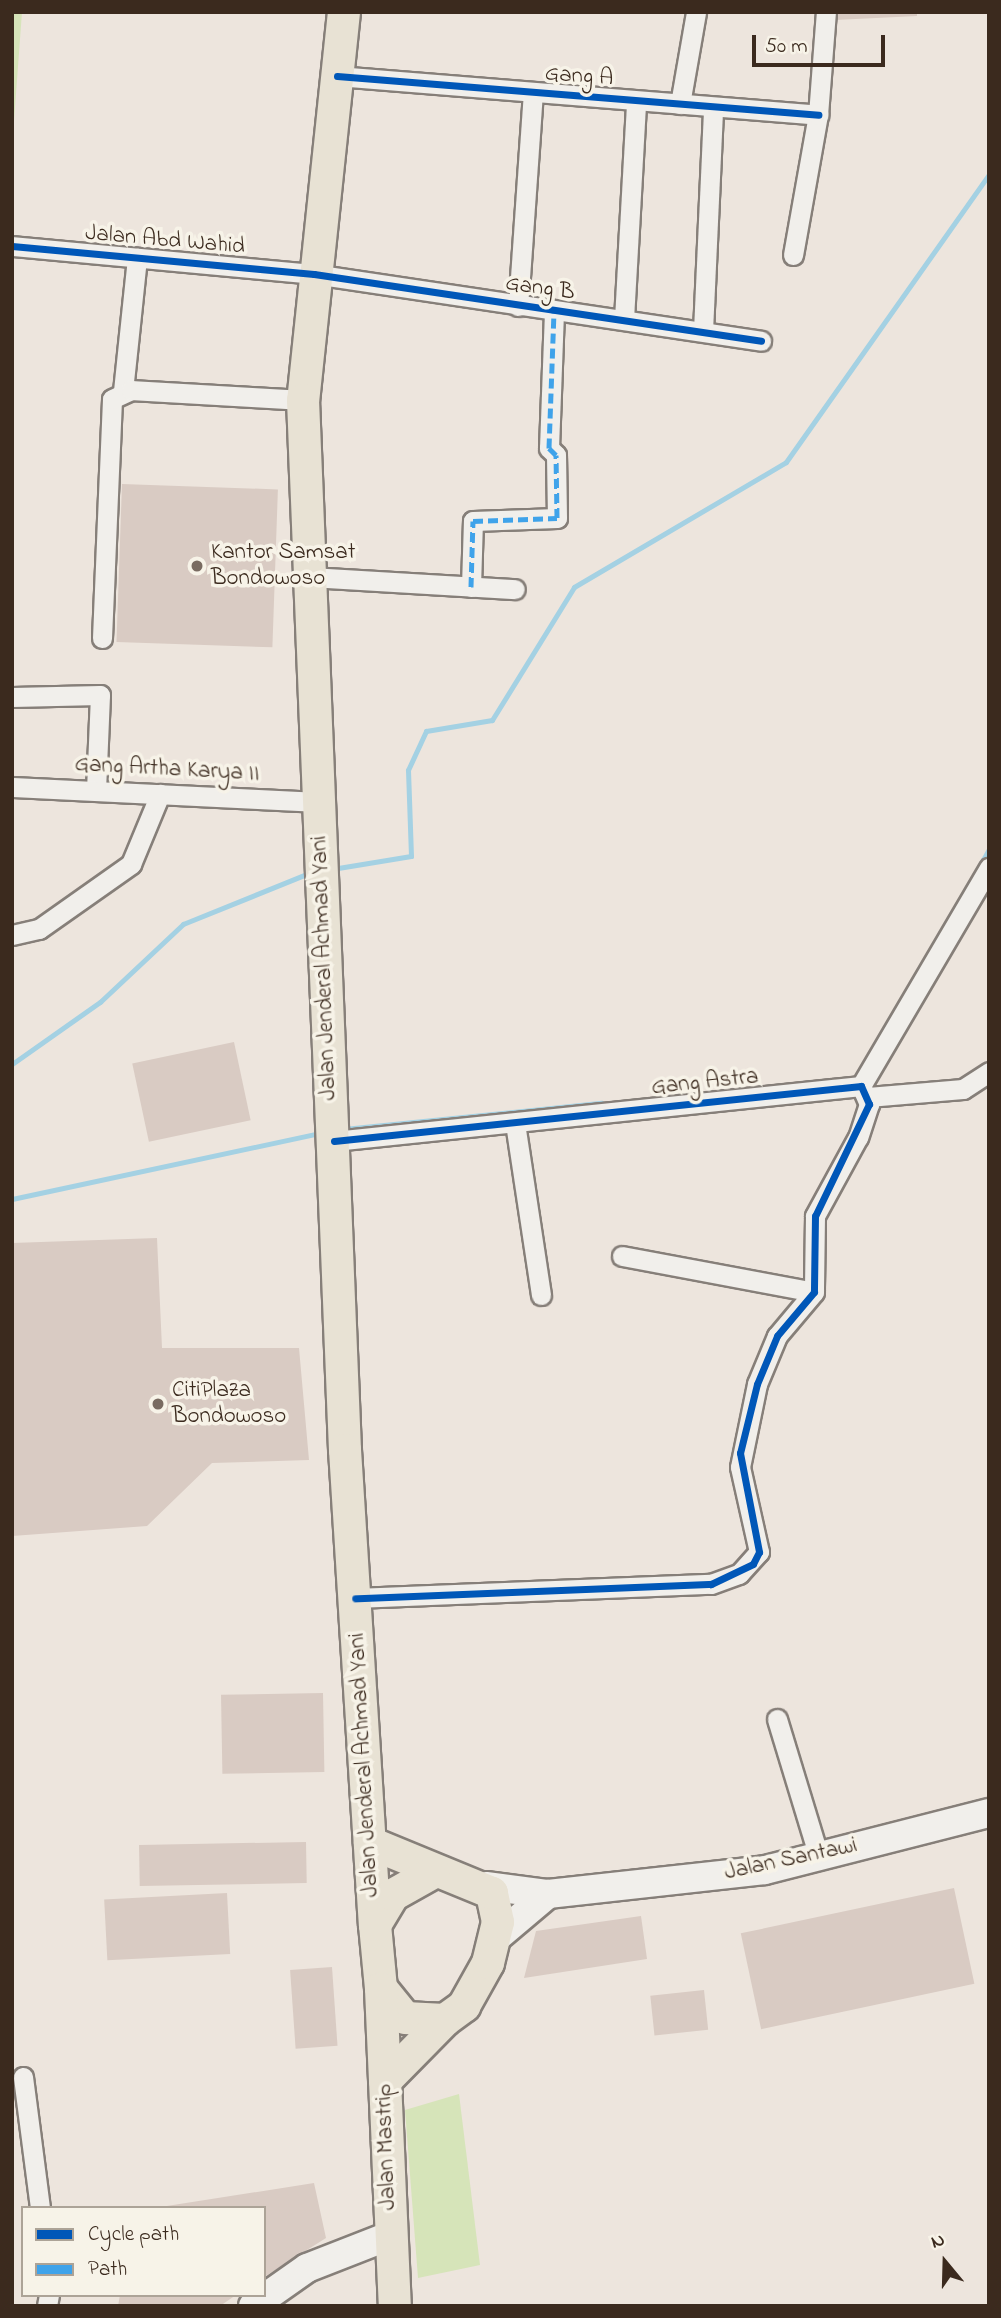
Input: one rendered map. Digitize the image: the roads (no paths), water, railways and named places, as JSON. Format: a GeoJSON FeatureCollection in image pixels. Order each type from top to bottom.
{"type":"FeatureCollection","features":[{"type":"Feature","properties":{"kind":"main road","name":"Jalan Jenderal Achmad Yani"},"geometry":{"type":"LineString","coordinates":[[344,12],[314,274],[303,400],[320,803],[318,905],[374,1925]]}},
{"type":"Feature","properties":{"kind":"main road","name":"Jalan Santawi"},"geometry":{"type":"LineString","coordinates":[[486,1886],[548,1895],[765,1870],[989,1813]]}},
{"type":"Feature","properties":{"kind":"main road"},"geometry":{"type":"LineString","coordinates":[[369,1843],[434,1872],[486,1886],[496,1909],[497,1937]]}},
{"type":"Feature","properties":{"kind":"main road"},"geometry":{"type":"LineString","coordinates":[[434,1872],[393,1895],[374,1925],[381,1988],[405,2018],[445,2020]]}},
{"type":"Feature","properties":{"kind":"main road"},"geometry":{"type":"LineString","coordinates":[[385,2081],[469,1997],[497,1937],[548,1895]]}},
{"type":"Feature","properties":{"kind":"main road","name":"Jalan Mastrip"},"geometry":{"type":"LineString","coordinates":[[381,1988],[395,2306]]}},
{"type":"Feature","properties":{"kind":"main road"},"geometry":{"type":"LineString","coordinates":[[266,2297],[307,2268],[391,2235]]}},
{"type":"Feature","properties":{"kind":"street"},"geometry":{"type":"LineString","coordinates":[[680,104],[696,12]]}},
{"type":"Feature","properties":{"kind":"street"},"geometry":{"type":"LineString","coordinates":[[793,255],[818,116],[826,12]]}},
{"type":"Feature","properties":{"kind":"street","name":"Gang A"},"geometry":{"type":"LineString","coordinates":[[337,76],[818,116]]}},
{"type":"Feature","properties":{"kind":"street"},"geometry":{"type":"LineString","coordinates":[[518,306],[533,93]]}},
{"type":"Feature","properties":{"kind":"street"},"geometry":{"type":"LineString","coordinates":[[624,319],[636,101]]}},
{"type":"Feature","properties":{"kind":"street"},"geometry":{"type":"LineString","coordinates":[[703,331],[713,107]]}},
{"type":"Feature","properties":{"kind":"street","name":"Jalan Abd Wahid"},"geometry":{"type":"LineString","coordinates":[[12,246],[314,274]]}},
{"type":"Feature","properties":{"kind":"street"},"geometry":{"type":"LineString","coordinates":[[102,638],[111,404],[123,391],[137,258]]}},
{"type":"Feature","properties":{"kind":"street","name":"Gang B"},"geometry":{"type":"LineString","coordinates":[[314,274],[761,341]]}},
{"type":"Feature","properties":{"kind":"street"},"geometry":{"type":"LineString","coordinates":[[471,587],[473,521],[556,518],[556,454],[549,448],[554,311]]}},
{"type":"Feature","properties":{"kind":"street"},"geometry":{"type":"LineString","coordinates":[[123,391],[303,400]]}},
{"type":"Feature","properties":{"kind":"street"},"geometry":{"type":"LineString","coordinates":[[311,577],[515,589]]}},
{"type":"Feature","properties":{"kind":"street"},"geometry":{"type":"LineString","coordinates":[[12,696],[100,695],[96,790]]}},
{"type":"Feature","properties":{"kind":"street","name":"Gang Artha Karya II"},"geometry":{"type":"LineString","coordinates":[[12,787],[320,803]]}},
{"type":"Feature","properties":{"kind":"street"},"geometry":{"type":"LineString","coordinates":[[12,935],[39,929],[131,864],[160,794]]}},
{"type":"Feature","properties":{"kind":"street"},"geometry":{"type":"LineString","coordinates":[[355,1598],[711,1584],[739,1574],[759,1552],[740,1460],[757,1384],[777,1336],[814,1292],[815,1216],[859,1137],[864,1092],[989,868]]}},
{"type":"Feature","properties":{"kind":"street","name":"Gang Astra"},"geometry":{"type":"LineString","coordinates":[[332,1129],[515,1123],[864,1092],[964,1089],[989,1072]]}},
{"type":"Feature","properties":{"kind":"street"},"geometry":{"type":"LineString","coordinates":[[515,1123],[541,1295]]}},
{"type":"Feature","properties":{"kind":"street"},"geometry":{"type":"LineString","coordinates":[[622,1256],[814,1292]]}},
{"type":"Feature","properties":{"kind":"street"},"geometry":{"type":"LineString","coordinates":[[777,1719],[819,1857]]}},
{"type":"Feature","properties":{"kind":"street"},"geometry":{"type":"LineString","coordinates":[[23,2077],[40,2206]]}},
{"type":"Feature","properties":{"kind":"waterway"},"geometry":{"type":"LineString","coordinates":[[332,869],[411,856],[408,770],[426,731],[492,720],[574,587],[786,462],[989,174]]}},
{"type":"Feature","properties":{"kind":"waterway"},"geometry":{"type":"LineString","coordinates":[[979,867],[989,849]]}},
{"type":"Feature","properties":{"kind":"waterway"},"geometry":{"type":"LineString","coordinates":[[12,1064],[100,1002],[183,924],[312,872]]}},
{"type":"Feature","properties":{"kind":"waterway"},"geometry":{"type":"LineString","coordinates":[[344,1129],[602,1103]]}},
{"type":"Feature","properties":{"kind":"waterway"},"geometry":{"type":"LineString","coordinates":[[12,1199],[324,1132]]}},
{"type":"Feature","properties":{"kind":"place","name":"Kantor Samsat Bondowoso"},"geometry":{"type":"Point","coordinates":[197,566]}},
{"type":"Feature","properties":{"kind":"place","name":"CitiPlaza Bondowoso"},"geometry":{"type":"Point","coordinates":[158,1404]}}]}
